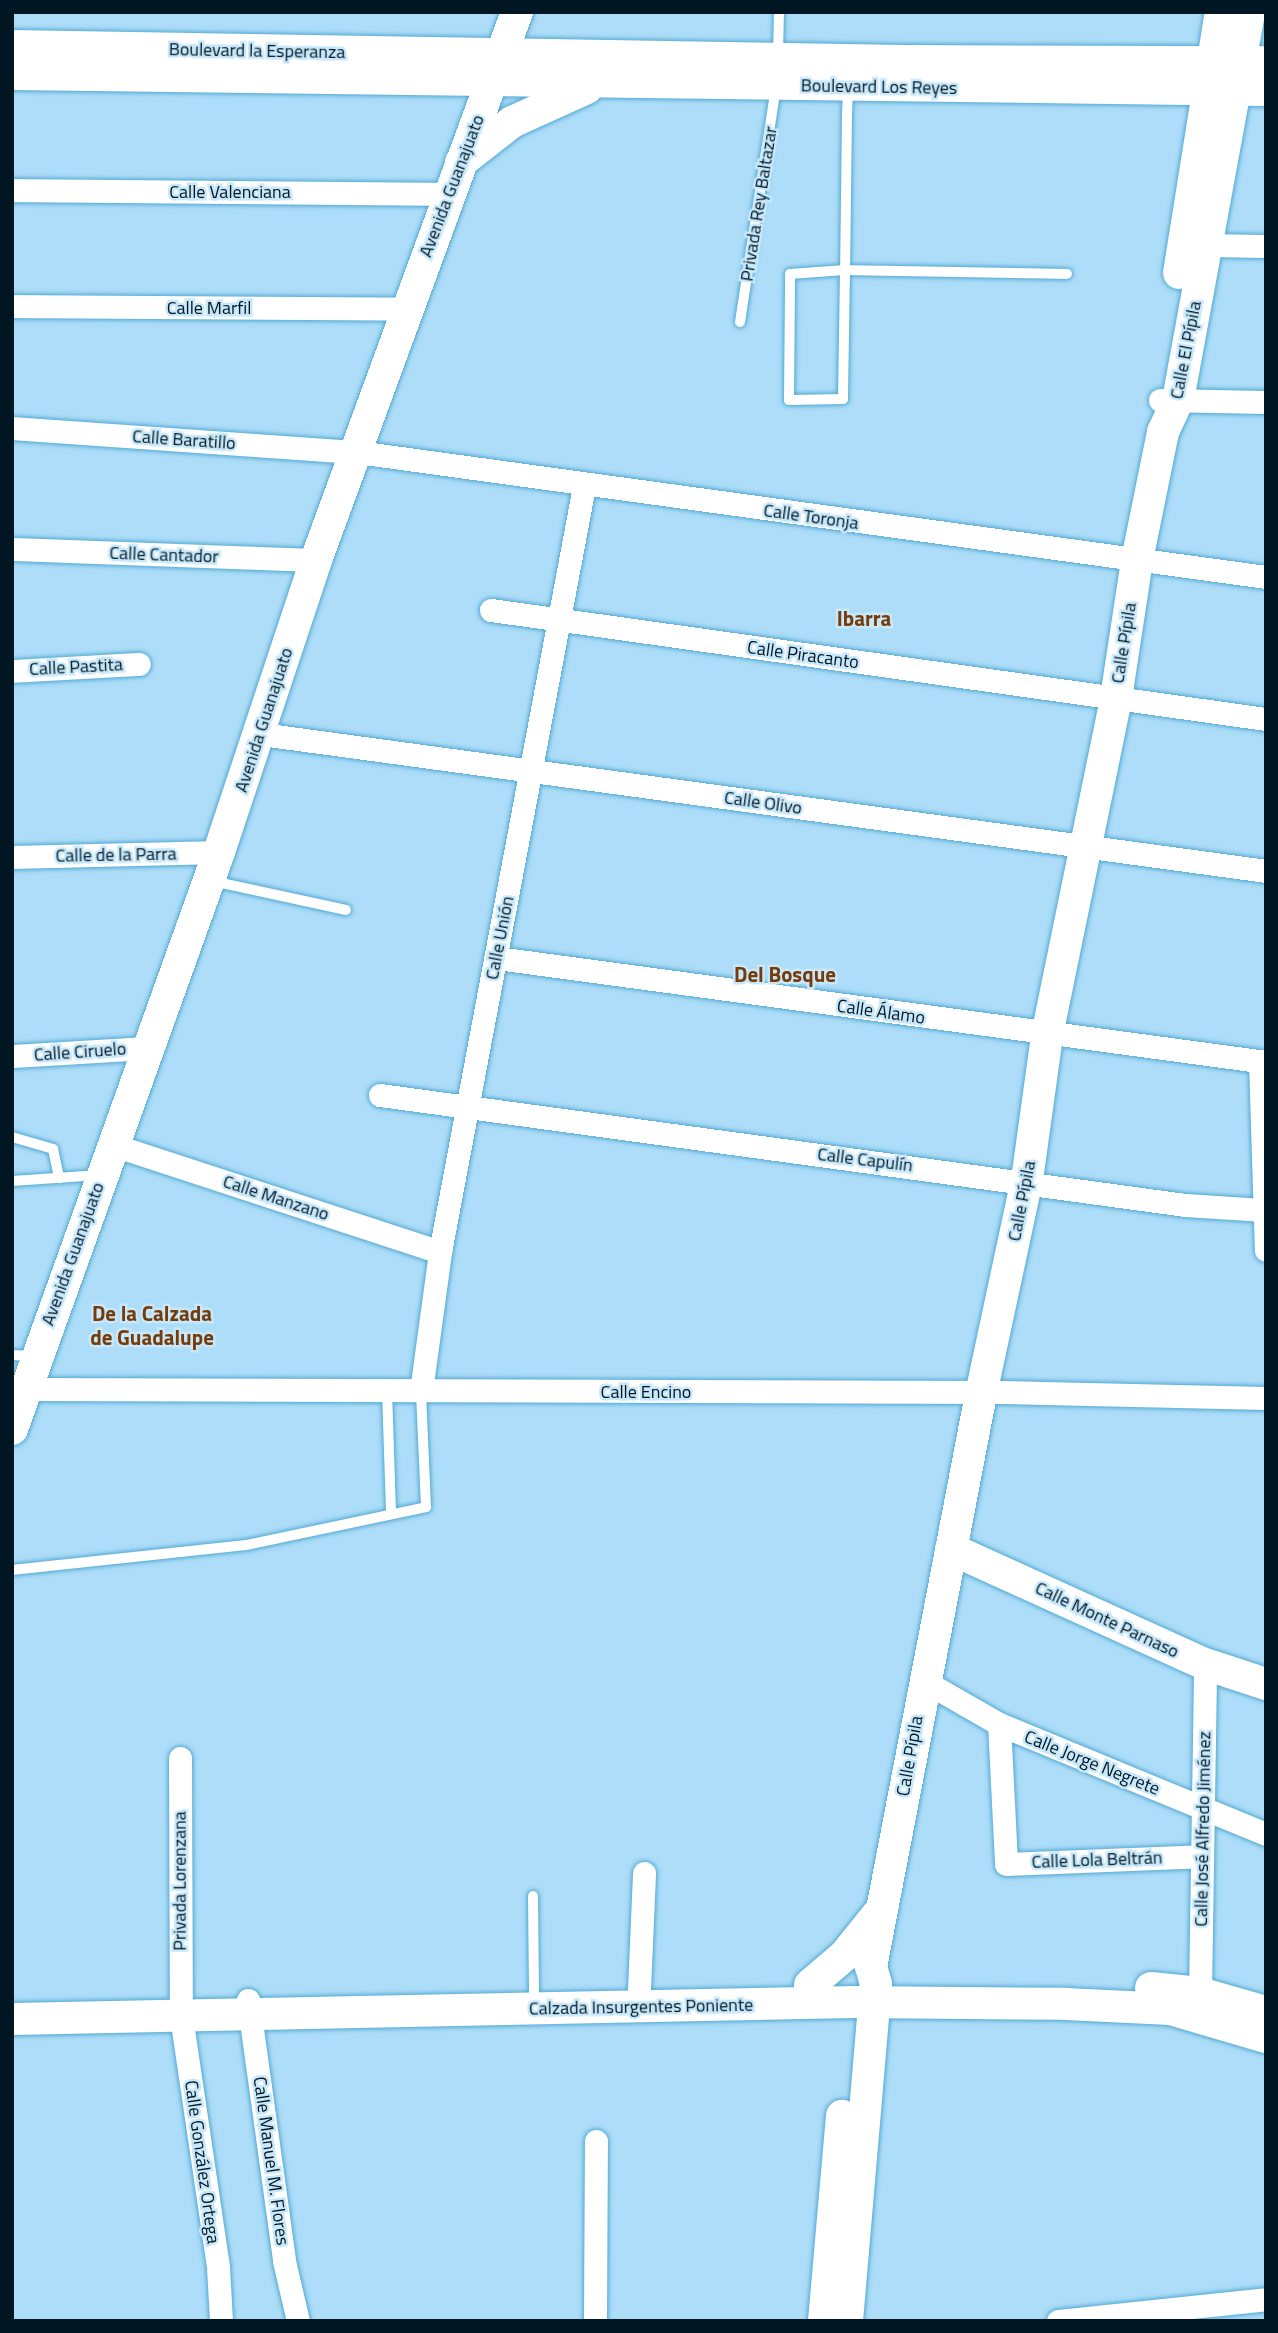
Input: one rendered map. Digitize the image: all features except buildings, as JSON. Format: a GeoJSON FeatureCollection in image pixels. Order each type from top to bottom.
{"type":"FeatureCollection","features":[{"type":"Feature","properties":{"kind":"street","name":"Avenida Guanajuato"},"geometry":{"type":"LineString","coordinates":[[12,1429],[25,1389],[24,1356],[102,1175],[261,734],[316,560],[448,194],[517,12]]}},
{"type":"Feature","properties":{"kind":"street"},"geometry":{"type":"LineString","coordinates":[[1221,12],[1232,73]]}},
{"type":"Feature","properties":{"kind":"street"},"geometry":{"type":"LineString","coordinates":[[1232,73],[1249,12]]}},
{"type":"Feature","properties":{"kind":"street","name":"Boulevard la Esperanza"},"geometry":{"type":"LineString","coordinates":[[12,46],[497,67]]}},
{"type":"Feature","properties":{"kind":"street","name":"Boulevard la Esperanza"},"geometry":{"type":"LineString","coordinates":[[12,74],[497,67]]}},
{"type":"Feature","properties":{"kind":"street","name":"Boulevard Los Reyes"},"geometry":{"type":"LineString","coordinates":[[497,67],[777,73],[1232,73],[1266,90]]}},
{"type":"Feature","properties":{"kind":"street","name":"Boulevard Los Reyes"},"geometry":{"type":"LineString","coordinates":[[497,67],[604,82],[777,73],[848,86],[905,74]]}},
{"type":"Feature","properties":{"kind":"street","name":"Calle El Pípila"},"geometry":{"type":"LineString","coordinates":[[1169,400],[1205,245],[1232,73]]}},
{"type":"Feature","properties":{"kind":"street","name":"Calle El Pípila"},"geometry":{"type":"LineString","coordinates":[[1163,432],[1232,73]]}},
{"type":"Feature","properties":{"kind":"street"},"geometry":{"type":"LineString","coordinates":[[460,163],[531,111],[604,82]]}},
{"type":"Feature","properties":{"kind":"street","name":"Calle Valenciana"},"geometry":{"type":"LineString","coordinates":[[12,190],[448,194]]}},
{"type":"Feature","properties":{"kind":"street"},"geometry":{"type":"LineString","coordinates":[[1205,245],[1266,246]]}},
{"type":"Feature","properties":{"kind":"street","name":"Calle Marfil"},"geometry":{"type":"LineString","coordinates":[[12,306],[407,309]]}},
{"type":"Feature","properties":{"kind":"street"},"geometry":{"type":"LineString","coordinates":[[1169,400],[1266,402]]}},
{"type":"Feature","properties":{"kind":"street","name":"Calle Baratillo"},"geometry":{"type":"LineString","coordinates":[[12,428],[357,452]]}},
{"type":"Feature","properties":{"kind":"street","name":"Calle Pípila"},"geometry":{"type":"LineString","coordinates":[[824,2321],[866,1988],[981,1394],[1027,1180],[1047,1035],[1083,848],[1116,698],[1137,560],[1163,432]]}},
{"type":"Feature","properties":{"kind":"street","name":"Calle Toronja"},"geometry":{"type":"LineString","coordinates":[[357,452],[584,486],[1266,577]]}},
{"type":"Feature","properties":{"kind":"street","name":"Calle Unión"},"geometry":{"type":"LineString","coordinates":[[421,1391],[440,1252],[465,1109],[497,958],[584,486]]}},
{"type":"Feature","properties":{"kind":"street","name":"Calle Cantador"},"geometry":{"type":"LineString","coordinates":[[12,549],[316,560]]}},
{"type":"Feature","properties":{"kind":"street","name":"Calle Piracanto"},"geometry":{"type":"LineString","coordinates":[[491,610],[560,622],[1266,719]]}},
{"type":"Feature","properties":{"kind":"street","name":"Calle Pastita"},"geometry":{"type":"LineString","coordinates":[[12,671],[139,664]]}},
{"type":"Feature","properties":{"kind":"street","name":"Calle Olivo"},"geometry":{"type":"LineString","coordinates":[[261,734],[1266,871]]}},
{"type":"Feature","properties":{"kind":"street","name":"Calle de la Parra"},"geometry":{"type":"LineString","coordinates":[[12,857],[214,867]]}},
{"type":"Feature","properties":{"kind":"street","name":"Calle Álamo"},"geometry":{"type":"LineString","coordinates":[[497,958],[1047,1035],[1263,1061]]}},
{"type":"Feature","properties":{"kind":"street","name":"Calle Ciruelo"},"geometry":{"type":"LineString","coordinates":[[12,1056],[148,1048]]}},
{"type":"Feature","properties":{"kind":"street"},"geometry":{"type":"LineString","coordinates":[[1263,1061],[1266,1250]]}},
{"type":"Feature","properties":{"kind":"street","name":"Calle Capulín"},"geometry":{"type":"LineString","coordinates":[[380,1095],[465,1109],[1027,1180],[1185,1205],[1264,1210]]}},
{"type":"Feature","properties":{"kind":"street","name":"Calle Manzano"},"geometry":{"type":"LineString","coordinates":[[113,1145],[440,1252]]}},
{"type":"Feature","properties":{"kind":"street","name":"Calle Encino"},"geometry":{"type":"LineString","coordinates":[[25,1389],[1266,1398]]}},
{"type":"Feature","properties":{"kind":"street","name":"Calle Monte Parnaso"},"geometry":{"type":"LineString","coordinates":[[951,1549],[1205,1664],[1266,1684]]}},
{"type":"Feature","properties":{"kind":"street","name":"Calle José Alfredo Jiménez"},"geometry":{"type":"LineString","coordinates":[[1200,1993],[1201,1856],[1205,1809],[1205,1664]]}},
{"type":"Feature","properties":{"kind":"street","name":"Calle Jorge Negrete"},"geometry":{"type":"LineString","coordinates":[[924,1681],[999,1724],[1266,1834]]}},
{"type":"Feature","properties":{"kind":"street","name":"Calle Lola Beltrán"},"geometry":{"type":"LineString","coordinates":[[999,1724],[1006,1864],[1201,1856]]}},
{"type":"Feature","properties":{"kind":"street","name":"Privada Lorenzana"},"geometry":{"type":"LineString","coordinates":[[180,1758],[181,2010]]}},
{"type":"Feature","properties":{"kind":"street"},"geometry":{"type":"LineString","coordinates":[[639,1989],[644,1873]]}},
{"type":"Feature","properties":{"kind":"street"},"geometry":{"type":"LineString","coordinates":[[810,1985],[852,1948],[881,1908]]}},
{"type":"Feature","properties":{"kind":"street","name":"Calzada Insurgentes Poniente"},"geometry":{"type":"LineString","coordinates":[[249,2008],[639,1989],[749,1996],[810,1985],[1065,1996],[1170,2009],[1266,2036]]}},
{"type":"Feature","properties":{"kind":"street","name":"Calle Pípila"},"geometry":{"type":"LineString","coordinates":[[847,2321],[866,1988]]}},
{"type":"Feature","properties":{"kind":"street","name":"Calzada Insurgentes Poniente"},"geometry":{"type":"LineString","coordinates":[[12,2019],[181,2010],[749,1996],[866,1988]]}},
{"type":"Feature","properties":{"kind":"street","name":"Calzada Insurgentes Poniente"},"geometry":{"type":"LineString","coordinates":[[1065,1996],[1155,1988],[1200,1993],[1266,2012]]}},
{"type":"Feature","properties":{"kind":"street","name":"Calzada Insurgentes Poniente"},"geometry":{"type":"LineString","coordinates":[[12,2000],[181,2010]]}},
{"type":"Feature","properties":{"kind":"street","name":"Calle Manuel M. Flores"},"geometry":{"type":"LineString","coordinates":[[249,2008],[284,2261],[298,2321]]}},
{"type":"Feature","properties":{"kind":"street","name":"Calle González Ortega"},"geometry":{"type":"LineString","coordinates":[[181,2010],[218,2267],[221,2321]]}},
{"type":"Feature","properties":{"kind":"street"},"geometry":{"type":"LineString","coordinates":[[596,2141],[596,2321]]}},
{"type":"Feature","properties":{"kind":"street"},"geometry":{"type":"LineString","coordinates":[[1058,2321],[1266,2299]]}},
{"type":"Feature","properties":{"kind":"lane","name":"Privada Rey Baltazar"},"geometry":{"type":"LineString","coordinates":[[740,322],[777,73],[779,12]]}},
{"type":"Feature","properties":{"kind":"lane"},"geometry":{"type":"LineString","coordinates":[[848,86],[845,270],[843,399],[789,400],[790,274],[845,270],[1068,274]]}},
{"type":"Feature","properties":{"kind":"lane"},"geometry":{"type":"LineString","coordinates":[[214,867],[346,910]]}},
{"type":"Feature","properties":{"kind":"lane"},"geometry":{"type":"LineString","coordinates":[[12,1137],[53,1149],[59,1178]]}},
{"type":"Feature","properties":{"kind":"lane"},"geometry":{"type":"LineString","coordinates":[[12,1181],[102,1175]]}},
{"type":"Feature","properties":{"kind":"lane"},"geometry":{"type":"LineString","coordinates":[[387,1391],[391,1514]]}},
{"type":"Feature","properties":{"kind":"lane"},"geometry":{"type":"LineString","coordinates":[[12,1570],[246,1545],[426,1507],[421,1391]]}},
{"type":"Feature","properties":{"kind":"lane"},"geometry":{"type":"LineString","coordinates":[[533,1896],[534,1993]]}},
{"type":"Feature","properties":{"kind":"district","name":"Ibarra"},"geometry":{"type":"Point","coordinates":[864,618]}},
{"type":"Feature","properties":{"kind":"district","name":"Del Bosque"},"geometry":{"type":"Point","coordinates":[785,974]}},
{"type":"Feature","properties":{"kind":"district","name":"De la Calzada de Guadalupe"},"geometry":{"type":"Point","coordinates":[152,1325]}}]}
